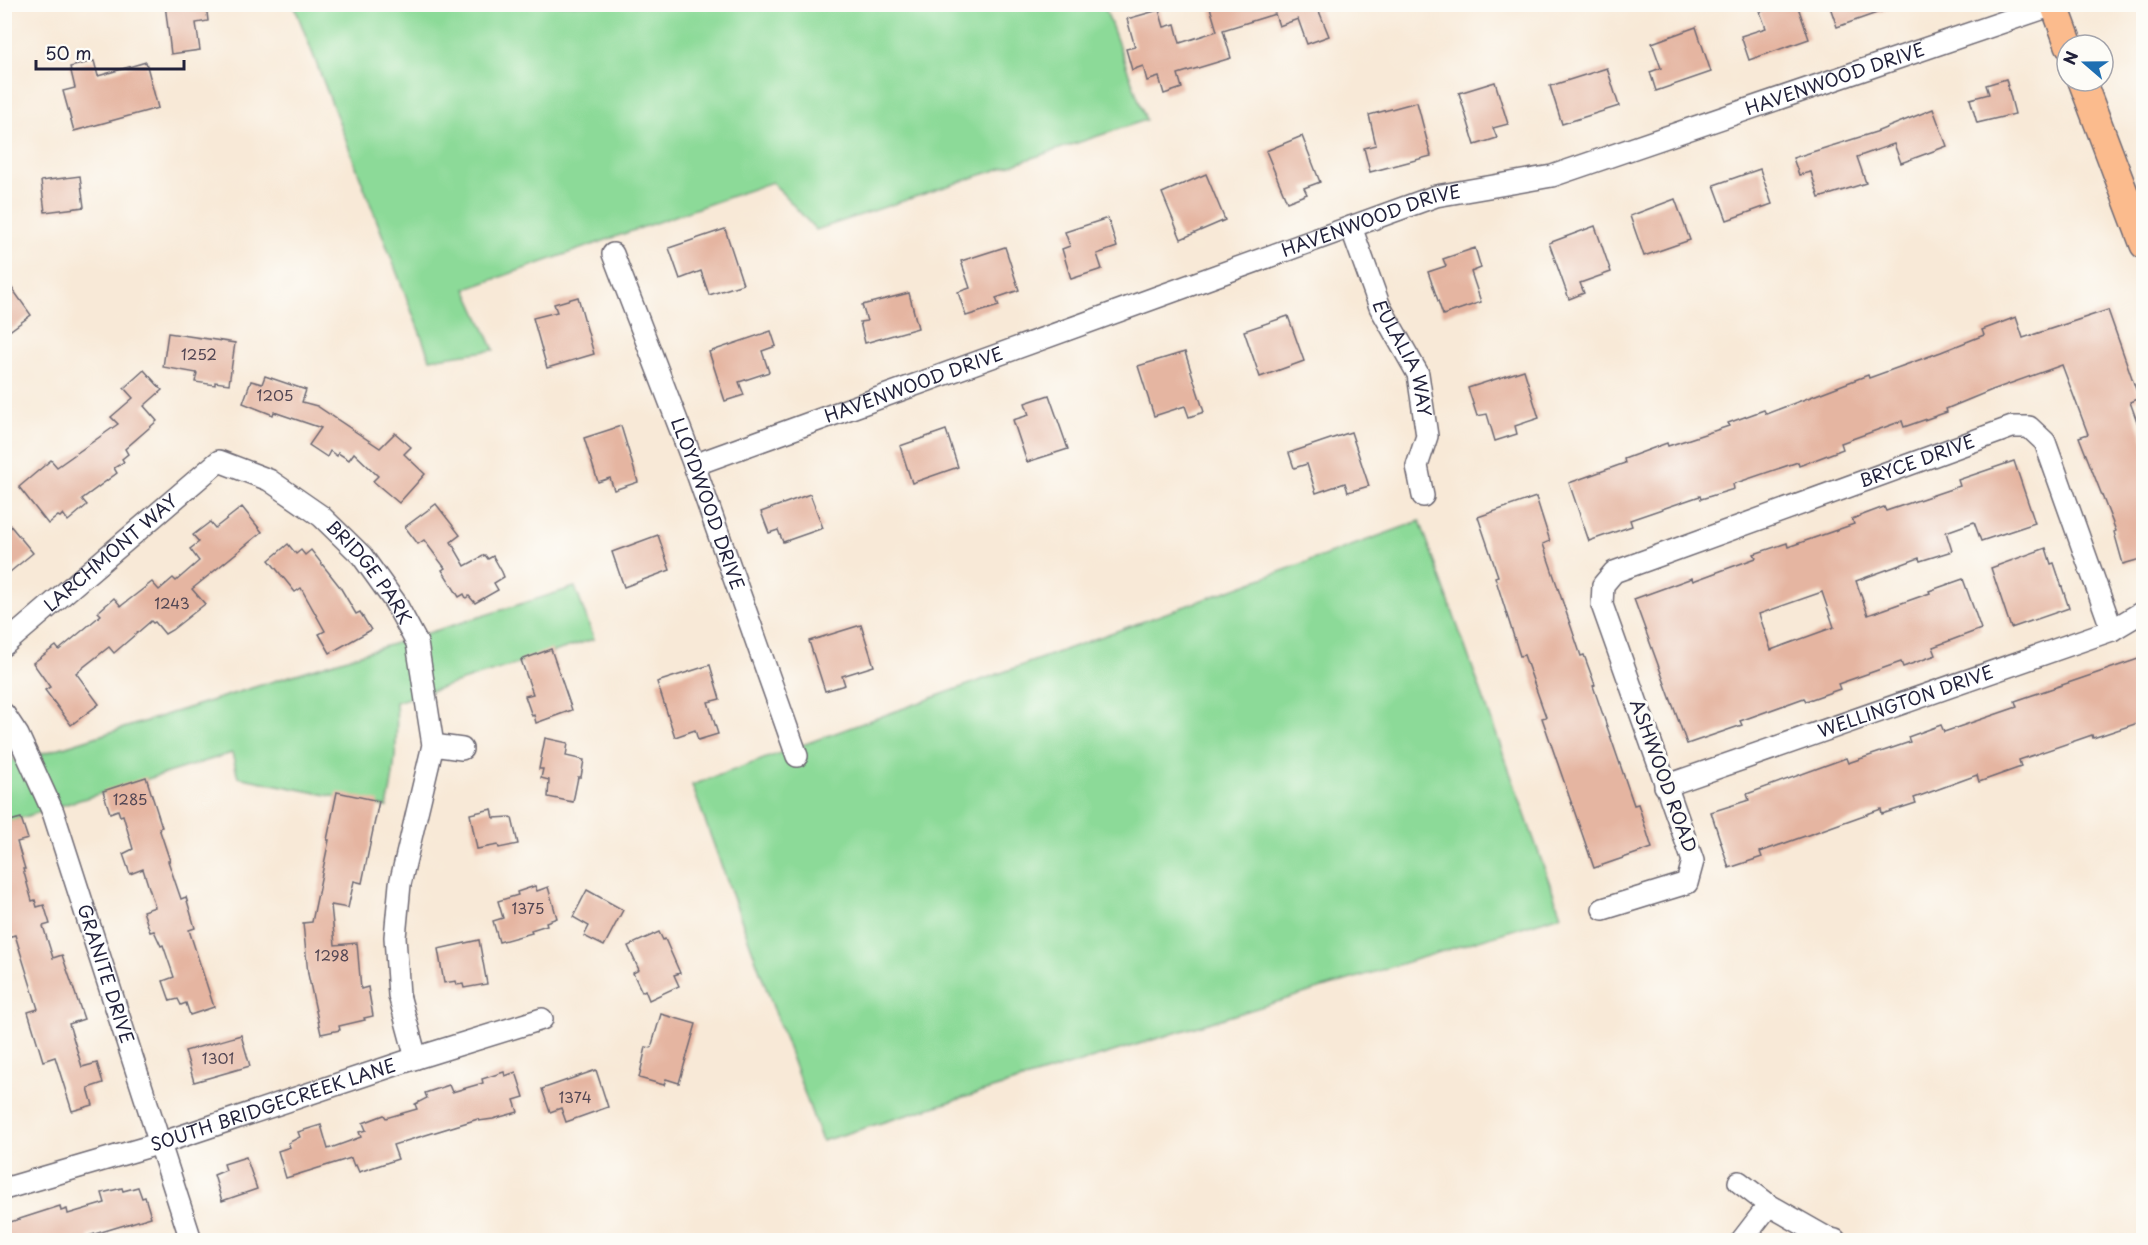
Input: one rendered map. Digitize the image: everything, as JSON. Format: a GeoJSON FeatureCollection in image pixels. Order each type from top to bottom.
{"type":"FeatureCollection","features":[{"type":"Feature","properties":{"kind":"main road"},"geometry":{"type":"LineString","coordinates":[[2054,5],[2064,33]]}},
{"type":"Feature","properties":{"kind":"main road"},"geometry":{"type":"LineString","coordinates":[[2087,93],[2144,245]]}},
{"type":"Feature","properties":{"kind":"street","name":"HAVENWOOD DRIVE"},"geometry":{"type":"LineString","coordinates":[[694,465],[1436,196],[1552,176],[2054,5]]}},
{"type":"Feature","properties":{"kind":"street","name":"EULALIA WAY"},"geometry":{"type":"LineString","coordinates":[[1351,226],[1380,307],[1418,374],[1427,436],[1417,466],[1423,496]]}},
{"type":"Feature","properties":{"kind":"street","name":"LLOYDWOOD DRIVE"},"geometry":{"type":"LineString","coordinates":[[613,254],[694,465],[797,756]]}},
{"type":"Feature","properties":{"kind":"street","name":"BRYCE DRIVE"},"geometry":{"type":"LineString","coordinates":[[1603,585],[1614,572],[2012,427],[2029,427],[2045,442],[2112,630]]}},
{"type":"Feature","properties":{"kind":"street","name":"LARCHMONT WAY"},"geometry":{"type":"LineString","coordinates":[[4,645],[219,461]]}},
{"type":"Feature","properties":{"kind":"street","name":"BRIDGE PARK"},"geometry":{"type":"LineString","coordinates":[[219,461],[269,480],[321,516],[362,556],[395,602],[417,643],[434,745],[400,884],[395,937],[399,995],[416,1058]]}},
{"type":"Feature","properties":{"kind":"street","name":"ASHWOOD ROAD"},"geometry":{"type":"LineString","coordinates":[[1603,585],[1602,605],[1693,861],[1688,883],[1603,909]]}},
{"type":"Feature","properties":{"kind":"street","name":"WELLINGTON DRIVE"},"geometry":{"type":"LineString","coordinates":[[1665,786],[2112,630],[2144,611]]}},
{"type":"Feature","properties":{"kind":"street","name":"GRANITE DRIVE"},"geometry":{"type":"LineString","coordinates":[[4,714],[18,735],[53,812],[191,1240]]}},
{"type":"Feature","properties":{"kind":"street"},"geometry":{"type":"LineString","coordinates":[[434,745],[462,749]]}},
{"type":"Feature","properties":{"kind":"street","name":"SOUTH BRIDGECREEK LANE"},"geometry":{"type":"LineString","coordinates":[[4,1189],[161,1143],[416,1058],[542,1019]]}},
{"type":"Feature","properties":{"kind":"street"},"geometry":{"type":"LineString","coordinates":[[1739,1182],[1769,1205],[1827,1238],[1835,1240]]}},
{"type":"Feature","properties":{"kind":"street"},"geometry":{"type":"LineString","coordinates":[[1742,1240],[1769,1205]]}},
{"type":"Feature","properties":{"kind":"green space"},"geometry":{"type":"Polygon","coordinates":[[[294,5],[1104,5],[1146,120],[816,230],[772,182],[466,289],[494,350],[430,359],[294,5]]]}},
{"type":"Feature","properties":{"kind":"green space"},"geometry":{"type":"Polygon","coordinates":[[[1420,521],[1561,915],[822,1141],[692,785],[1420,521]]]}},
{"type":"Feature","properties":{"kind":"green space"},"geometry":{"type":"Polygon","coordinates":[[[575,587],[594,639],[396,702],[395,755],[387,807],[238,777],[232,753],[5,823],[4,744],[15,762],[575,587]]]}},
{"type":"Feature","properties":{"kind":"building"},"geometry":{"type":"Polygon","coordinates":[[[165,4],[206,4],[208,21],[196,23],[200,50],[171,54],[165,4]]]}},
{"type":"Feature","properties":{"kind":"building"},"geometry":{"type":"Polygon","coordinates":[[[1209,4],[1332,4],[1319,11],[1329,36],[1307,44],[1298,19],[1279,26],[1275,14],[1223,30],[1231,58],[1178,74],[1182,88],[1164,94],[1159,77],[1147,81],[1143,66],[1132,70],[1126,49],[1135,47],[1127,19],[1159,10],[1164,27],[1175,24],[1180,43],[1217,31],[1209,4]]]}},
{"type":"Feature","properties":{"kind":"building"},"geometry":{"type":"Polygon","coordinates":[[[1783,4],[1797,4],[1809,39],[1749,60],[1741,36],[1766,28],[1760,12],[1783,4]]]}},
{"type":"Feature","properties":{"kind":"building"},"geometry":{"type":"Polygon","coordinates":[[[1829,4],[1894,4],[1894,7],[1837,27],[1829,4]]]}},
{"type":"Feature","properties":{"kind":"building"},"geometry":{"type":"Polygon","coordinates":[[[1696,27],[1711,72],[1656,91],[1650,72],[1661,68],[1652,43],[1696,27]]]}},
{"type":"Feature","properties":{"kind":"building"},"geometry":{"type":"Polygon","coordinates":[[[94,61],[98,76],[146,62],[158,108],[74,131],[63,91],[75,88],[70,67],[94,61]]]}},
{"type":"Feature","properties":{"kind":"building"},"geometry":{"type":"Polygon","coordinates":[[[1607,68],[1619,106],[1562,124],[1550,86],[1607,68]]]}},
{"type":"Feature","properties":{"kind":"building"},"geometry":{"type":"Polygon","coordinates":[[[2006,79],[2015,114],[1977,123],[1970,99],[1989,94],[1986,85],[2006,79]]]}},
{"type":"Feature","properties":{"kind":"building"},"geometry":{"type":"Polygon","coordinates":[[[1495,82],[1508,124],[1493,128],[1497,138],[1475,145],[1459,93],[1495,82]]]}},
{"type":"Feature","properties":{"kind":"building"},"geometry":{"type":"Polygon","coordinates":[[[1417,102],[1431,156],[1370,172],[1364,148],[1376,145],[1369,115],[1417,102]]]}},
{"type":"Feature","properties":{"kind":"building"},"geometry":{"type":"Polygon","coordinates":[[[1933,109],[1947,146],[1901,163],[1894,144],[1857,157],[1866,183],[1819,198],[1811,172],[1799,175],[1793,158],[1876,132],[1933,109]]]}},
{"type":"Feature","properties":{"kind":"building"},"geometry":{"type":"Polygon","coordinates":[[[1302,136],[1320,182],[1304,188],[1307,194],[1287,202],[1266,151],[1302,136]]]}},
{"type":"Feature","properties":{"kind":"building"},"geometry":{"type":"Polygon","coordinates":[[[1760,169],[1772,204],[1727,220],[1714,185],[1760,169]]]}},
{"type":"Feature","properties":{"kind":"building"},"geometry":{"type":"Polygon","coordinates":[[[1206,174],[1225,220],[1181,239],[1162,193],[1206,174]]]}},
{"type":"Feature","properties":{"kind":"building"},"geometry":{"type":"Polygon","coordinates":[[[80,176],[84,207],[45,212],[41,181],[80,176]]]}},
{"type":"Feature","properties":{"kind":"building"},"geometry":{"type":"Polygon","coordinates":[[[1675,199],[1690,240],[1644,256],[1630,216],[1675,199]]]}},
{"type":"Feature","properties":{"kind":"building"},"geometry":{"type":"Polygon","coordinates":[[[1108,218],[1117,247],[1097,254],[1102,269],[1071,279],[1062,249],[1070,246],[1065,232],[1108,218]]]}},
{"type":"Feature","properties":{"kind":"building"},"geometry":{"type":"Polygon","coordinates":[[[1595,226],[1611,272],[1580,283],[1584,293],[1569,299],[1549,243],[1595,226]]]}},
{"type":"Feature","properties":{"kind":"building"},"geometry":{"type":"Polygon","coordinates":[[[725,229],[743,284],[709,295],[701,271],[680,279],[669,248],[725,229]]]}},
{"type":"Feature","properties":{"kind":"building"},"geometry":{"type":"Polygon","coordinates":[[[1005,247],[1019,290],[996,298],[999,306],[966,316],[958,292],[970,288],[961,261],[1005,247]]]}},
{"type":"Feature","properties":{"kind":"building"},"geometry":{"type":"Polygon","coordinates":[[[1475,248],[1481,268],[1471,272],[1481,302],[1443,315],[1428,272],[1446,266],[1443,259],[1475,248]]]}},
{"type":"Feature","properties":{"kind":"building"},"geometry":{"type":"Polygon","coordinates":[[[4,277],[31,315],[4,335],[4,277]]]}},
{"type":"Feature","properties":{"kind":"building"},"geometry":{"type":"Polygon","coordinates":[[[909,293],[918,328],[865,343],[860,322],[867,321],[862,305],[909,293]]]}},
{"type":"Feature","properties":{"kind":"building"},"geometry":{"type":"Polygon","coordinates":[[[578,297],[594,354],[547,368],[533,318],[557,312],[554,304],[578,297]]]}},
{"type":"Feature","properties":{"kind":"building"},"geometry":{"type":"Polygon","coordinates":[[[2108,310],[2139,398],[2130,402],[2144,441],[2144,558],[2123,564],[2114,532],[2116,531],[2079,437],[2088,434],[2062,365],[1992,390],[1946,409],[1947,412],[1904,427],[1902,421],[1841,443],[1843,449],[1799,466],[1798,462],[1733,484],[1734,489],[1701,499],[1700,496],[1630,520],[1632,526],[1589,541],[1569,483],[1625,463],[1624,459],[1667,443],[1668,446],[1729,426],[1728,423],[1764,410],[1766,414],[1868,375],[1869,378],[1941,352],[1984,335],[1982,330],[2016,317],[2023,338],[2108,310]]]}},
{"type":"Feature","properties":{"kind":"building"},"geometry":{"type":"Polygon","coordinates":[[[1288,316],[1304,361],[1260,377],[1244,331],[1288,316]]]}},
{"type":"Feature","properties":{"kind":"building"},"geometry":{"type":"Polygon","coordinates":[[[771,331],[776,346],[762,351],[769,372],[739,382],[744,395],[725,401],[709,352],[771,331]]]}},
{"type":"Feature","properties":{"kind":"building"},"geometry":{"type":"Polygon","coordinates":[[[168,333],[235,343],[229,384],[215,382],[215,385],[195,382],[197,373],[163,367],[168,333]]]}},
{"type":"Feature","properties":{"kind":"building"},"geometry":{"type":"Polygon","coordinates":[[[1185,352],[1204,412],[1189,417],[1185,406],[1154,416],[1138,366],[1185,352]]]}},
{"type":"Feature","properties":{"kind":"building"},"geometry":{"type":"Polygon","coordinates":[[[144,370],[162,390],[144,406],[157,421],[125,449],[128,454],[122,459],[124,462],[114,468],[117,473],[82,499],[87,505],[68,521],[63,514],[48,524],[19,487],[51,460],[57,467],[118,424],[111,417],[133,398],[124,388],[144,370]]]}},
{"type":"Feature","properties":{"kind":"building"},"geometry":{"type":"Polygon","coordinates":[[[1524,370],[1539,418],[1515,426],[1517,434],[1495,441],[1487,414],[1477,416],[1468,388],[1524,370]]]}},
{"type":"Feature","properties":{"kind":"building"},"geometry":{"type":"Polygon","coordinates":[[[265,376],[306,390],[302,402],[317,406],[380,448],[395,433],[411,447],[404,454],[425,474],[399,503],[373,481],[378,476],[354,453],[349,460],[330,451],[327,457],[309,445],[321,428],[274,412],[273,415],[243,403],[251,381],[262,384],[265,376]]]}},
{"type":"Feature","properties":{"kind":"building"},"geometry":{"type":"Polygon","coordinates":[[[1049,395],[1068,449],[1027,462],[1013,420],[1029,415],[1025,403],[1049,395]]]}},
{"type":"Feature","properties":{"kind":"building"},"geometry":{"type":"Polygon","coordinates":[[[621,426],[638,482],[614,490],[610,478],[598,482],[584,438],[621,426]]]}},
{"type":"Feature","properties":{"kind":"building"},"geometry":{"type":"Polygon","coordinates":[[[946,430],[958,467],[912,483],[900,446],[946,430]]]}},
{"type":"Feature","properties":{"kind":"building"},"geometry":{"type":"Polygon","coordinates":[[[1351,432],[1369,486],[1348,492],[1345,483],[1316,493],[1307,464],[1294,468],[1289,453],[1351,432]]]}},
{"type":"Feature","properties":{"kind":"building"},"geometry":{"type":"Polygon","coordinates":[[[2014,461],[2035,523],[1981,541],[1974,522],[1946,532],[1952,551],[1920,561],[1919,558],[1856,581],[1868,615],[1963,579],[1981,629],[1933,647],[1936,655],[1903,667],[1901,662],[1838,684],[1840,689],[1806,701],[1804,698],[1740,721],[1742,725],[1687,744],[1634,599],[1756,558],[1754,554],[1787,543],[1788,547],[1854,524],[1852,519],[1884,507],[1886,511],[1960,486],[1958,480],[2014,461]],[[1822,592],[1759,614],[1771,650],[1834,627],[1822,592]]]}},
{"type":"Feature","properties":{"kind":"building"},"geometry":{"type":"Polygon","coordinates":[[[810,494],[823,528],[783,542],[778,530],[769,533],[761,512],[810,494]]]}},
{"type":"Feature","properties":{"kind":"building"},"geometry":{"type":"Polygon","coordinates":[[[1536,497],[1550,541],[1543,544],[1581,656],[1584,655],[1595,685],[1593,686],[1634,805],[1638,804],[1652,848],[1594,868],[1542,718],[1546,717],[1524,655],[1520,656],[1495,577],[1498,576],[1478,517],[1536,497]]]}},
{"type":"Feature","properties":{"kind":"building"},"geometry":{"type":"Polygon","coordinates":[[[436,504],[460,535],[451,542],[465,566],[485,555],[488,559],[493,556],[504,577],[494,583],[498,590],[475,603],[469,596],[466,598],[464,594],[459,597],[442,570],[445,568],[424,540],[418,544],[405,527],[436,504]]]}},
{"type":"Feature","properties":{"kind":"building"},"geometry":{"type":"Polygon","coordinates":[[[242,507],[262,532],[192,589],[205,604],[172,630],[165,634],[155,622],[151,621],[114,653],[109,647],[76,673],[99,704],[71,725],[45,690],[50,687],[33,663],[56,646],[59,650],[101,615],[98,612],[114,598],[121,606],[152,582],[159,590],[173,578],[176,581],[199,561],[190,549],[199,542],[193,535],[210,522],[215,528],[242,507]]]}},
{"type":"Feature","properties":{"kind":"building"},"geometry":{"type":"Polygon","coordinates":[[[4,518],[33,553],[4,577],[4,518]]]}},
{"type":"Feature","properties":{"kind":"building"},"geometry":{"type":"Polygon","coordinates":[[[658,535],[670,570],[624,587],[612,552],[658,535]]]}},
{"type":"Feature","properties":{"kind":"building"},"geometry":{"type":"Polygon","coordinates":[[[288,544],[296,554],[301,550],[305,555],[311,550],[340,587],[356,614],[360,612],[371,630],[330,653],[319,634],[325,631],[301,588],[295,592],[269,560],[288,544]]]}},
{"type":"Feature","properties":{"kind":"building"},"geometry":{"type":"Polygon","coordinates":[[[2046,548],[2051,564],[2054,563],[2069,608],[2011,628],[1991,568],[2046,548]]]}},
{"type":"Feature","properties":{"kind":"building"},"geometry":{"type":"Polygon","coordinates":[[[861,625],[874,666],[842,676],[845,685],[825,691],[809,641],[861,625]]]}},
{"type":"Feature","properties":{"kind":"building"},"geometry":{"type":"Polygon","coordinates":[[[551,649],[572,710],[536,723],[525,696],[533,694],[521,660],[551,649]]]}},
{"type":"Feature","properties":{"kind":"building"},"geometry":{"type":"Polygon","coordinates":[[[2144,657],[2144,721],[2093,738],[2092,735],[2019,760],[2021,767],[1979,782],[1977,775],[1914,798],[1916,803],[1882,814],[1881,809],[1760,852],[1762,857],[1729,868],[1711,812],[1749,800],[1747,794],[1846,758],[1848,763],[1910,742],[1908,737],[1941,725],[1944,732],[2017,707],[2015,701],[2144,657]]]}},
{"type":"Feature","properties":{"kind":"building"},"geometry":{"type":"Polygon","coordinates":[[[710,665],[720,699],[708,702],[718,734],[698,740],[695,730],[675,737],[657,682],[710,665]]]}},
{"type":"Feature","properties":{"kind":"building"},"geometry":{"type":"Polygon","coordinates":[[[545,738],[568,743],[566,756],[584,760],[573,802],[548,797],[549,780],[541,778],[543,769],[539,769],[545,738]]]}},
{"type":"Feature","properties":{"kind":"building"},"geometry":{"type":"Polygon","coordinates":[[[146,777],[162,827],[159,828],[170,861],[168,861],[181,899],[186,897],[195,928],[189,930],[214,1007],[190,1015],[186,1003],[181,1005],[178,999],[170,1001],[163,981],[174,977],[163,945],[161,946],[154,931],[150,932],[143,911],[155,907],[143,869],[130,874],[123,854],[133,849],[123,815],[120,816],[118,810],[110,813],[103,791],[146,777]]]}},
{"type":"Feature","properties":{"kind":"building"},"geometry":{"type":"Polygon","coordinates":[[[337,792],[379,801],[362,883],[354,881],[348,908],[331,905],[335,945],[357,943],[361,989],[368,987],[373,1016],[339,1026],[340,1030],[321,1034],[308,974],[303,923],[312,922],[337,792]]]}},
{"type":"Feature","properties":{"kind":"building"},"geometry":{"type":"Polygon","coordinates":[[[492,809],[494,818],[512,818],[518,844],[477,849],[470,814],[492,809]]]}},
{"type":"Feature","properties":{"kind":"building"},"geometry":{"type":"Polygon","coordinates":[[[4,814],[8,814],[10,821],[21,818],[28,839],[17,842],[32,901],[35,900],[37,907],[44,905],[50,924],[43,926],[53,958],[62,955],[84,1019],[69,1024],[82,1067],[97,1063],[103,1083],[88,1088],[93,1105],[72,1111],[55,1057],[43,1061],[28,1012],[38,1009],[15,935],[4,938],[4,814]]]}},
{"type":"Feature","properties":{"kind":"building"},"geometry":{"type":"Polygon","coordinates":[[[535,886],[537,891],[548,887],[557,918],[546,922],[547,925],[531,930],[532,933],[499,942],[493,921],[503,918],[498,901],[518,895],[517,892],[535,886]]]}},
{"type":"Feature","properties":{"kind":"building"},"geometry":{"type":"Polygon","coordinates":[[[587,890],[623,910],[604,946],[584,936],[589,926],[573,917],[587,890]]]}},
{"type":"Feature","properties":{"kind":"building"},"geometry":{"type":"Polygon","coordinates":[[[659,932],[663,940],[665,939],[680,973],[674,975],[679,986],[649,1000],[645,990],[642,992],[633,973],[639,970],[628,946],[659,932]]]}},
{"type":"Feature","properties":{"kind":"building"},"geometry":{"type":"Polygon","coordinates":[[[479,940],[487,984],[464,988],[463,984],[457,985],[456,981],[444,983],[438,949],[479,940]]]}},
{"type":"Feature","properties":{"kind":"building"},"geometry":{"type":"Polygon","coordinates":[[[661,1014],[696,1024],[679,1083],[666,1079],[664,1085],[639,1078],[646,1047],[651,1048],[661,1014]]]}},
{"type":"Feature","properties":{"kind":"building"},"geometry":{"type":"Polygon","coordinates":[[[241,1035],[250,1066],[194,1082],[185,1051],[241,1035]]]}},
{"type":"Feature","properties":{"kind":"building"},"geometry":{"type":"Polygon","coordinates":[[[596,1070],[608,1107],[566,1122],[561,1108],[550,1112],[542,1089],[596,1070]]]}},
{"type":"Feature","properties":{"kind":"building"},"geometry":{"type":"Polygon","coordinates":[[[504,1072],[505,1076],[516,1072],[524,1097],[514,1100],[518,1112],[493,1119],[479,1121],[478,1119],[393,1145],[398,1159],[359,1172],[351,1158],[286,1178],[278,1151],[290,1147],[288,1143],[300,1137],[298,1132],[321,1125],[328,1149],[361,1137],[359,1132],[366,1130],[363,1123],[384,1115],[386,1118],[417,1109],[415,1104],[427,1098],[425,1093],[449,1085],[452,1092],[483,1083],[482,1079],[504,1072]]]}},
{"type":"Feature","properties":{"kind":"building"},"geometry":{"type":"Polygon","coordinates":[[[246,1157],[257,1189],[222,1201],[214,1175],[226,1170],[224,1164],[246,1157]]]}},
{"type":"Feature","properties":{"kind":"building"},"geometry":{"type":"Polygon","coordinates":[[[138,1187],[142,1198],[145,1197],[151,1217],[88,1236],[89,1240],[4,1240],[4,1224],[60,1206],[61,1211],[67,1209],[68,1214],[105,1203],[102,1193],[138,1187]]]}}]}
